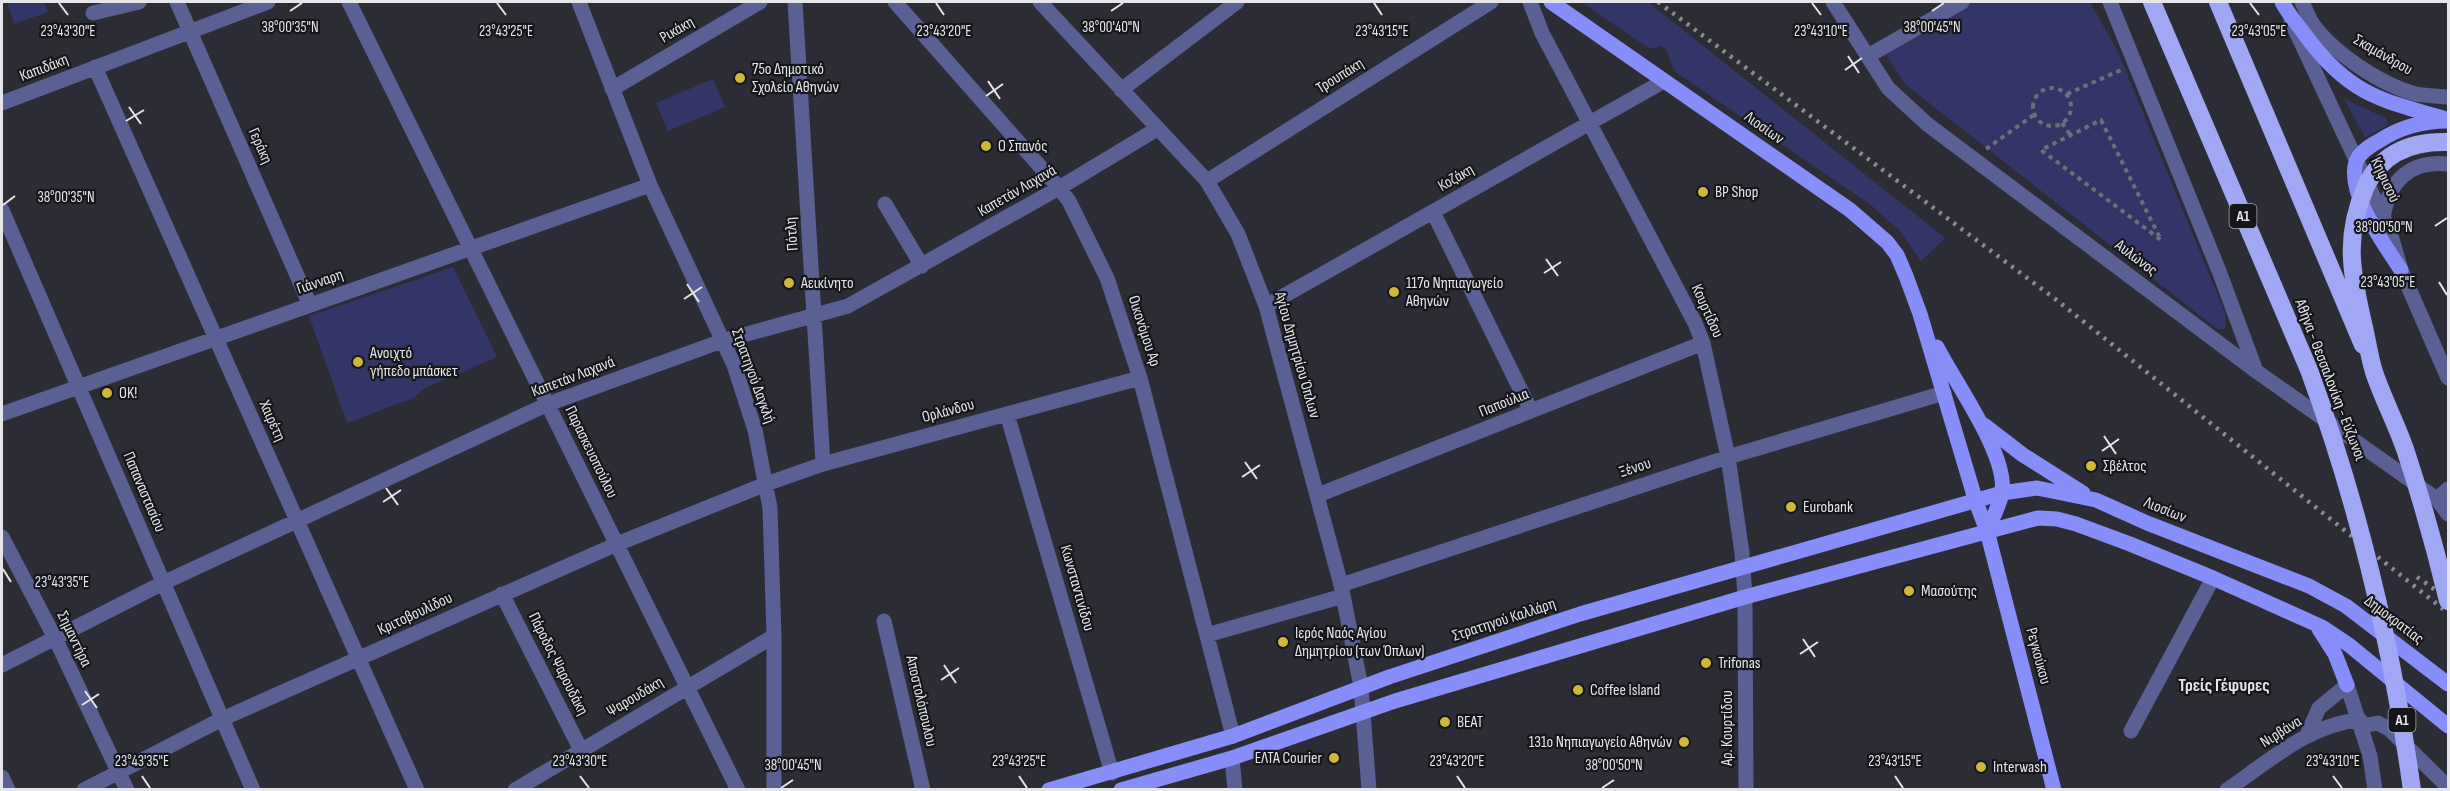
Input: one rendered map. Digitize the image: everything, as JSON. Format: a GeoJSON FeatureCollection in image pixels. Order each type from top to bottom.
{"type":"FeatureCollection","features":[{"type":"Feature","properties":{"kind":"highway","name":"Αθήνα - Θεσσαλονίκη - Εύζωνοι"},"geometry":{"type":"LineString","coordinates":[[2152,2],[2309,370],[2332,432],[2380,608],[2402,718],[2412,789]]}},
{"type":"Feature","properties":{"kind":"highway"},"geometry":{"type":"LineString","coordinates":[[2218,2],[2402,442],[2420,495],[2448,601]]}},
{"type":"Feature","properties":{"kind":"highway"},"geometry":{"type":"LineString","coordinates":[[2374,371],[2352,268],[2351,237],[2357,207],[2374,172],[2391,155],[2415,144],[2448,142]]}},
{"type":"Feature","properties":{"kind":"main road","name":"Λιοσίων"},"geometry":{"type":"LineString","coordinates":[[1551,2],[1874,229],[1896,255],[1920,315],[1976,502],[1987,531]]}},
{"type":"Feature","properties":{"kind":"main road"},"geometry":{"type":"LineString","coordinates":[[2282,3],[2321,57],[2347,82],[2393,104],[2448,120]]}},
{"type":"Feature","properties":{"kind":"main road"},"geometry":{"type":"LineString","coordinates":[[2401,270],[2364,206],[2355,180],[2356,160],[2366,149],[2387,135],[2430,121],[2448,120]]}},
{"type":"Feature","properties":{"kind":"main road","name":"Λιοσίων"},"geometry":{"type":"LineString","coordinates":[[1920,315],[1995,454],[2002,476],[2002,493],[2037,488],[2096,500],[2147,523],[2309,586],[2346,606]]}},
{"type":"Feature","properties":{"kind":"main road"},"geometry":{"type":"LineString","coordinates":[[1978,421],[2023,455],[2096,500]]}},
{"type":"Feature","properties":{"kind":"main road"},"geometry":{"type":"LineString","coordinates":[[1976,502],[2002,493]]}},
{"type":"Feature","properties":{"kind":"main road"},"geometry":{"type":"LineString","coordinates":[[1987,531],[2002,493]]}},
{"type":"Feature","properties":{"kind":"main road","name":"Στρατηγού Καλλάρη"},"geometry":{"type":"LineString","coordinates":[[1049,789],[1233,736],[1361,687],[1580,614],[1976,502]]}},
{"type":"Feature","properties":{"kind":"main road"},"geometry":{"type":"LineString","coordinates":[[1121,789],[1232,758],[1364,712],[1745,597],[2038,518],[2057,519],[2130,543],[2315,624],[2349,645],[2448,726]]}},
{"type":"Feature","properties":{"kind":"main road","name":"Ρεγκούκου"},"geometry":{"type":"LineString","coordinates":[[1987,531],[2054,789]]}},
{"type":"Feature","properties":{"kind":"main road","name":"Δημοκρατίας"},"geometry":{"type":"LineString","coordinates":[[2346,606],[2448,684]]}},
{"type":"Feature","properties":{"kind":"main road"},"geometry":{"type":"LineString","coordinates":[[2315,624],[2335,654],[2348,685]]}},
{"type":"Feature","properties":{"kind":"street"},"geometry":{"type":"LineString","coordinates":[[93,13],[139,2]]}},
{"type":"Feature","properties":{"kind":"street","name":"Γεράκη"},"geometry":{"type":"LineString","coordinates":[[177,2],[310,305]]}},
{"type":"Feature","properties":{"kind":"street","name":"Καπιδάκη"},"geometry":{"type":"LineString","coordinates":[[2,103],[268,2]]}},
{"type":"Feature","properties":{"kind":"street","name":"Παρασκευοπούλου"},"geometry":{"type":"LineString","coordinates":[[349,2],[738,789]]}},
{"type":"Feature","properties":{"kind":"street","name":"Στρατηγού Δαγκλή"},"geometry":{"type":"LineString","coordinates":[[579,2],[650,185],[734,365],[755,430],[770,508],[774,636],[774,789]]}},
{"type":"Feature","properties":{"kind":"street","name":"Ρικάκη"},"geometry":{"type":"LineString","coordinates":[[612,88],[760,2]]}},
{"type":"Feature","properties":{"kind":"street","name":"Πότλη"},"geometry":{"type":"LineString","coordinates":[[795,2],[823,464]]}},
{"type":"Feature","properties":{"kind":"street","name":"Οικονόμου Αρ"},"geometry":{"type":"LineString","coordinates":[[895,2],[1069,201],[1107,278],[1140,378],[1233,736]]}},
{"type":"Feature","properties":{"kind":"street","name":"Αγίου Δημητρίου Όπλων"},"geometry":{"type":"LineString","coordinates":[[1041,2],[1207,181],[1238,234],[1266,306],[1342,590],[1361,687],[1369,789]]}},
{"type":"Feature","properties":{"kind":"street"},"geometry":{"type":"LineString","coordinates":[[1121,90],[1237,2]]}},
{"type":"Feature","properties":{"kind":"street","name":"Τρουπάκη"},"geometry":{"type":"LineString","coordinates":[[1207,181],[1491,2]]}},
{"type":"Feature","properties":{"kind":"street","name":"Κουρτίδου"},"geometry":{"type":"LineString","coordinates":[[1530,2],[1542,33],[1695,323],[1703,343],[1728,456],[1745,597],[1745,667]]}},
{"type":"Feature","properties":{"kind":"street","name":"Αυλώνος"},"geometry":{"type":"LineString","coordinates":[[1833,2],[1888,88],[1927,124],[2256,371],[2442,497],[2448,514]]}},
{"type":"Feature","properties":{"kind":"street"},"geometry":{"type":"LineString","coordinates":[[1868,56],[1962,2]]}},
{"type":"Feature","properties":{"kind":"street"},"geometry":{"type":"LineString","coordinates":[[2110,2],[2219,271],[2256,371]]}},
{"type":"Feature","properties":{"kind":"street","name":"Σκαμάνδρου"},"geometry":{"type":"LineString","coordinates":[[2302,2],[2312,22],[2346,56],[2392,85],[2416,94],[2448,97]]}},
{"type":"Feature","properties":{"kind":"street","name":"Κηφισού"},"geometry":{"type":"LineString","coordinates":[[2282,3],[2383,219],[2401,270],[2448,378]]}},
{"type":"Feature","properties":{"kind":"street","name":"Χαιρέτη"},"geometry":{"type":"LineString","coordinates":[[95,68],[417,789]]}},
{"type":"Feature","properties":{"kind":"street","name":"Κοζάκη"},"geometry":{"type":"LineString","coordinates":[[1266,306],[1664,81]]}},
{"type":"Feature","properties":{"kind":"street","name":"Καπετάν Λαχανά"},"geometry":{"type":"LineString","coordinates":[[2,665],[163,583],[296,519],[548,404],[722,341],[848,306],[1059,188],[1157,129]]}},
{"type":"Feature","properties":{"kind":"street"},"geometry":{"type":"LineString","coordinates":[[2383,219],[2386,200],[2394,186],[2408,171],[2420,165],[2448,164]]}},
{"type":"Feature","properties":{"kind":"street","name":"Γιάνναρη"},"geometry":{"type":"LineString","coordinates":[[2,414],[650,185]]}},
{"type":"Feature","properties":{"kind":"street"},"geometry":{"type":"LineString","coordinates":[[885,204],[922,266]]}},
{"type":"Feature","properties":{"kind":"street","name":"Παπαναστασίου"},"geometry":{"type":"LineString","coordinates":[[2,210],[253,789]]}},
{"type":"Feature","properties":{"kind":"street"},"geometry":{"type":"LineString","coordinates":[[1433,212],[1531,411]]}},
{"type":"Feature","properties":{"kind":"street","name":"Παπούλια"},"geometry":{"type":"LineString","coordinates":[[1318,495],[1703,343]]}},
{"type":"Feature","properties":{"kind":"street","name":"Ορλάνδου"},"geometry":{"type":"LineString","coordinates":[[766,484],[823,464],[1140,378]]}},
{"type":"Feature","properties":{"kind":"street","name":"Ξένου"},"geometry":{"type":"LineString","coordinates":[[1207,635],[1728,456],[1944,393]]}},
{"type":"Feature","properties":{"kind":"street","name":"Κωνσταντινίδου"},"geometry":{"type":"LineString","coordinates":[[1007,414],[1112,772]]}},
{"type":"Feature","properties":{"kind":"street","name":"Κριτοβουλίδου"},"geometry":{"type":"LineString","coordinates":[[84,789],[222,719],[617,544],[766,484]]}},
{"type":"Feature","properties":{"kind":"street"},"geometry":{"type":"LineString","coordinates":[[2442,497],[2448,489]]}},
{"type":"Feature","properties":{"kind":"street","name":"Σημαντήρα"},"geometry":{"type":"LineString","coordinates":[[2,537],[55,638],[127,789]]}},
{"type":"Feature","properties":{"kind":"street"},"geometry":{"type":"LineString","coordinates":[[2131,731],[2213,578]]}},
{"type":"Feature","properties":{"kind":"street","name":"Πάροδος Ψαρουδάκη"},"geometry":{"type":"LineString","coordinates":[[502,594],[581,750]]}},
{"type":"Feature","properties":{"kind":"street","name":"Αποστολόπουλου"},"geometry":{"type":"LineString","coordinates":[[884,621],[923,789]]}},
{"type":"Feature","properties":{"kind":"street","name":"Ψαρουδάκη"},"geometry":{"type":"LineString","coordinates":[[515,789],[774,636]]}},
{"type":"Feature","properties":{"kind":"street","name":"Αρ. Κουρτίδου"},"geometry":{"type":"LineString","coordinates":[[1741,788],[1745,667]]}},
{"type":"Feature","properties":{"kind":"street"},"geometry":{"type":"LineString","coordinates":[[2307,735],[2319,708],[2348,685],[2370,756],[2375,789]]}},
{"type":"Feature","properties":{"kind":"street","name":"Νιρβάνα"},"geometry":{"type":"LineString","coordinates":[[2228,789],[2307,735],[2348,722],[2378,723],[2389,729],[2448,787]]}},
{"type":"Feature","properties":{"kind":"street"},"geometry":{"type":"LineString","coordinates":[[1232,758],[1235,789]]}},
{"type":"Feature","properties":{"kind":"street"},"geometry":{"type":"LineString","coordinates":[[2,777],[8,789]]}},
{"type":"Feature","properties":{"kind":"path"},"geometry":{"type":"LineString","coordinates":[[2067,94],[2134,64]]}},
{"type":"Feature","properties":{"kind":"path"},"geometry":{"type":"LineString","coordinates":[[2056,88],[2067,94],[2070,100],[2070,113],[2062,123],[2049,125],[2043,123],[2035,114],[2034,102],[2040,92],[2056,88]]}},
{"type":"Feature","properties":{"kind":"path"},"geometry":{"type":"LineString","coordinates":[[1974,159],[2035,114]]}},
{"type":"Feature","properties":{"kind":"path"},"geometry":{"type":"LineString","coordinates":[[2101,120],[2161,240],[2041,150],[2071,135],[2101,120]]}},
{"type":"Feature","properties":{"kind":"path"},"geometry":{"type":"LineString","coordinates":[[2062,123],[2071,135]]}},
{"type":"Feature","properties":{"kind":"shaded area"},"geometry":{"type":"Polygon","coordinates":[[[7,2],[45,2],[48,12],[14,24],[7,2]]]}},
{"type":"Feature","properties":{"kind":"shaded area"},"geometry":{"type":"Polygon","coordinates":[[[1581,2],[1648,2],[1945,238],[1921,261],[1900,231],[1871,205],[1674,71],[1666,49],[1660,46],[1653,49],[1644,45],[1581,2]]]}},
{"type":"Feature","properties":{"kind":"shaded area"},"geometry":{"type":"Polygon","coordinates":[[[1971,2],[2090,2],[2119,54],[2225,313],[2226,329],[2217,329],[1905,84],[1883,50],[1971,2]]]}},
{"type":"Feature","properties":{"kind":"shaded area"},"geometry":{"type":"Polygon","coordinates":[[[713,79],[725,107],[668,131],[656,103],[713,79]]]}},
{"type":"Feature","properties":{"kind":"shaded area"},"geometry":{"type":"Polygon","coordinates":[[[2344,99],[2386,118],[2388,123],[2385,127],[2365,137],[2344,99]]]}},
{"type":"Feature","properties":{"kind":"shaded area"},"geometry":{"type":"Polygon","coordinates":[[[453,267],[497,357],[425,388],[413,398],[347,423],[309,316],[453,267]]]}},
{"type":"Feature","properties":{"kind":"railway"},"geometry":{"type":"LineString","coordinates":[[1658,2],[2054,298],[2448,613]]}},
{"type":"Feature","properties":{"kind":"railway"},"geometry":{"type":"LineString","coordinates":[[2417,577],[2448,599]]}},
{"type":"Feature","properties":{"kind":"place","name":"75ο Δημοτικό Σχολείο Αθηνών"},"geometry":{"type":"Point","coordinates":[740,78]}},
{"type":"Feature","properties":{"kind":"place","name":"Ο Σπανός"},"geometry":{"type":"Point","coordinates":[986,146]}},
{"type":"Feature","properties":{"kind":"place","name":"BP Shop"},"geometry":{"type":"Point","coordinates":[1703,192]}},
{"type":"Feature","properties":{"kind":"place","name":"Αεικίνητο"},"geometry":{"type":"Point","coordinates":[789,283]}},
{"type":"Feature","properties":{"kind":"place","name":"117ο Νηπιαγωγείο Αθηνών"},"geometry":{"type":"Point","coordinates":[1394,292]}},
{"type":"Feature","properties":{"kind":"place","name":"Ανοιχτό γήπεδο μπάσκετ"},"geometry":{"type":"Point","coordinates":[358,362]}},
{"type":"Feature","properties":{"kind":"place","name":"OK!"},"geometry":{"type":"Point","coordinates":[107,393]}},
{"type":"Feature","properties":{"kind":"place","name":"Σβέλτος"},"geometry":{"type":"Point","coordinates":[2091,466]}},
{"type":"Feature","properties":{"kind":"place","name":"Eurobank"},"geometry":{"type":"Point","coordinates":[1791,507]}},
{"type":"Feature","properties":{"kind":"place","name":"Μασούτης"},"geometry":{"type":"Point","coordinates":[1909,591]}},
{"type":"Feature","properties":{"kind":"place","name":"Ιερός Ναός Αγίου Δημητρίου (των Όπλων)"},"geometry":{"type":"Point","coordinates":[1283,642]}},
{"type":"Feature","properties":{"kind":"place","name":"Trifonas"},"geometry":{"type":"Point","coordinates":[1706,663]}},
{"type":"Feature","properties":{"kind":"place","name":"Coffee Island"},"geometry":{"type":"Point","coordinates":[1578,690]}},
{"type":"Feature","properties":{"kind":"place","name":"ΒΕΑΤ"},"geometry":{"type":"Point","coordinates":[1445,722]}},
{"type":"Feature","properties":{"kind":"place","name":"131ο Νηπιαγωγείο Αθηνών"},"geometry":{"type":"Point","coordinates":[1684,742]}},
{"type":"Feature","properties":{"kind":"place","name":"ΕΛΤΑ Courier"},"geometry":{"type":"Point","coordinates":[1334,758]}},
{"type":"Feature","properties":{"kind":"place","name":"Interwash"},"geometry":{"type":"Point","coordinates":[1981,767]}},
{"type":"Feature","properties":{"kind":"district","name":"Τρείς Γέφυρες"},"geometry":{"type":"Point","coordinates":[2224,685]}}]}
